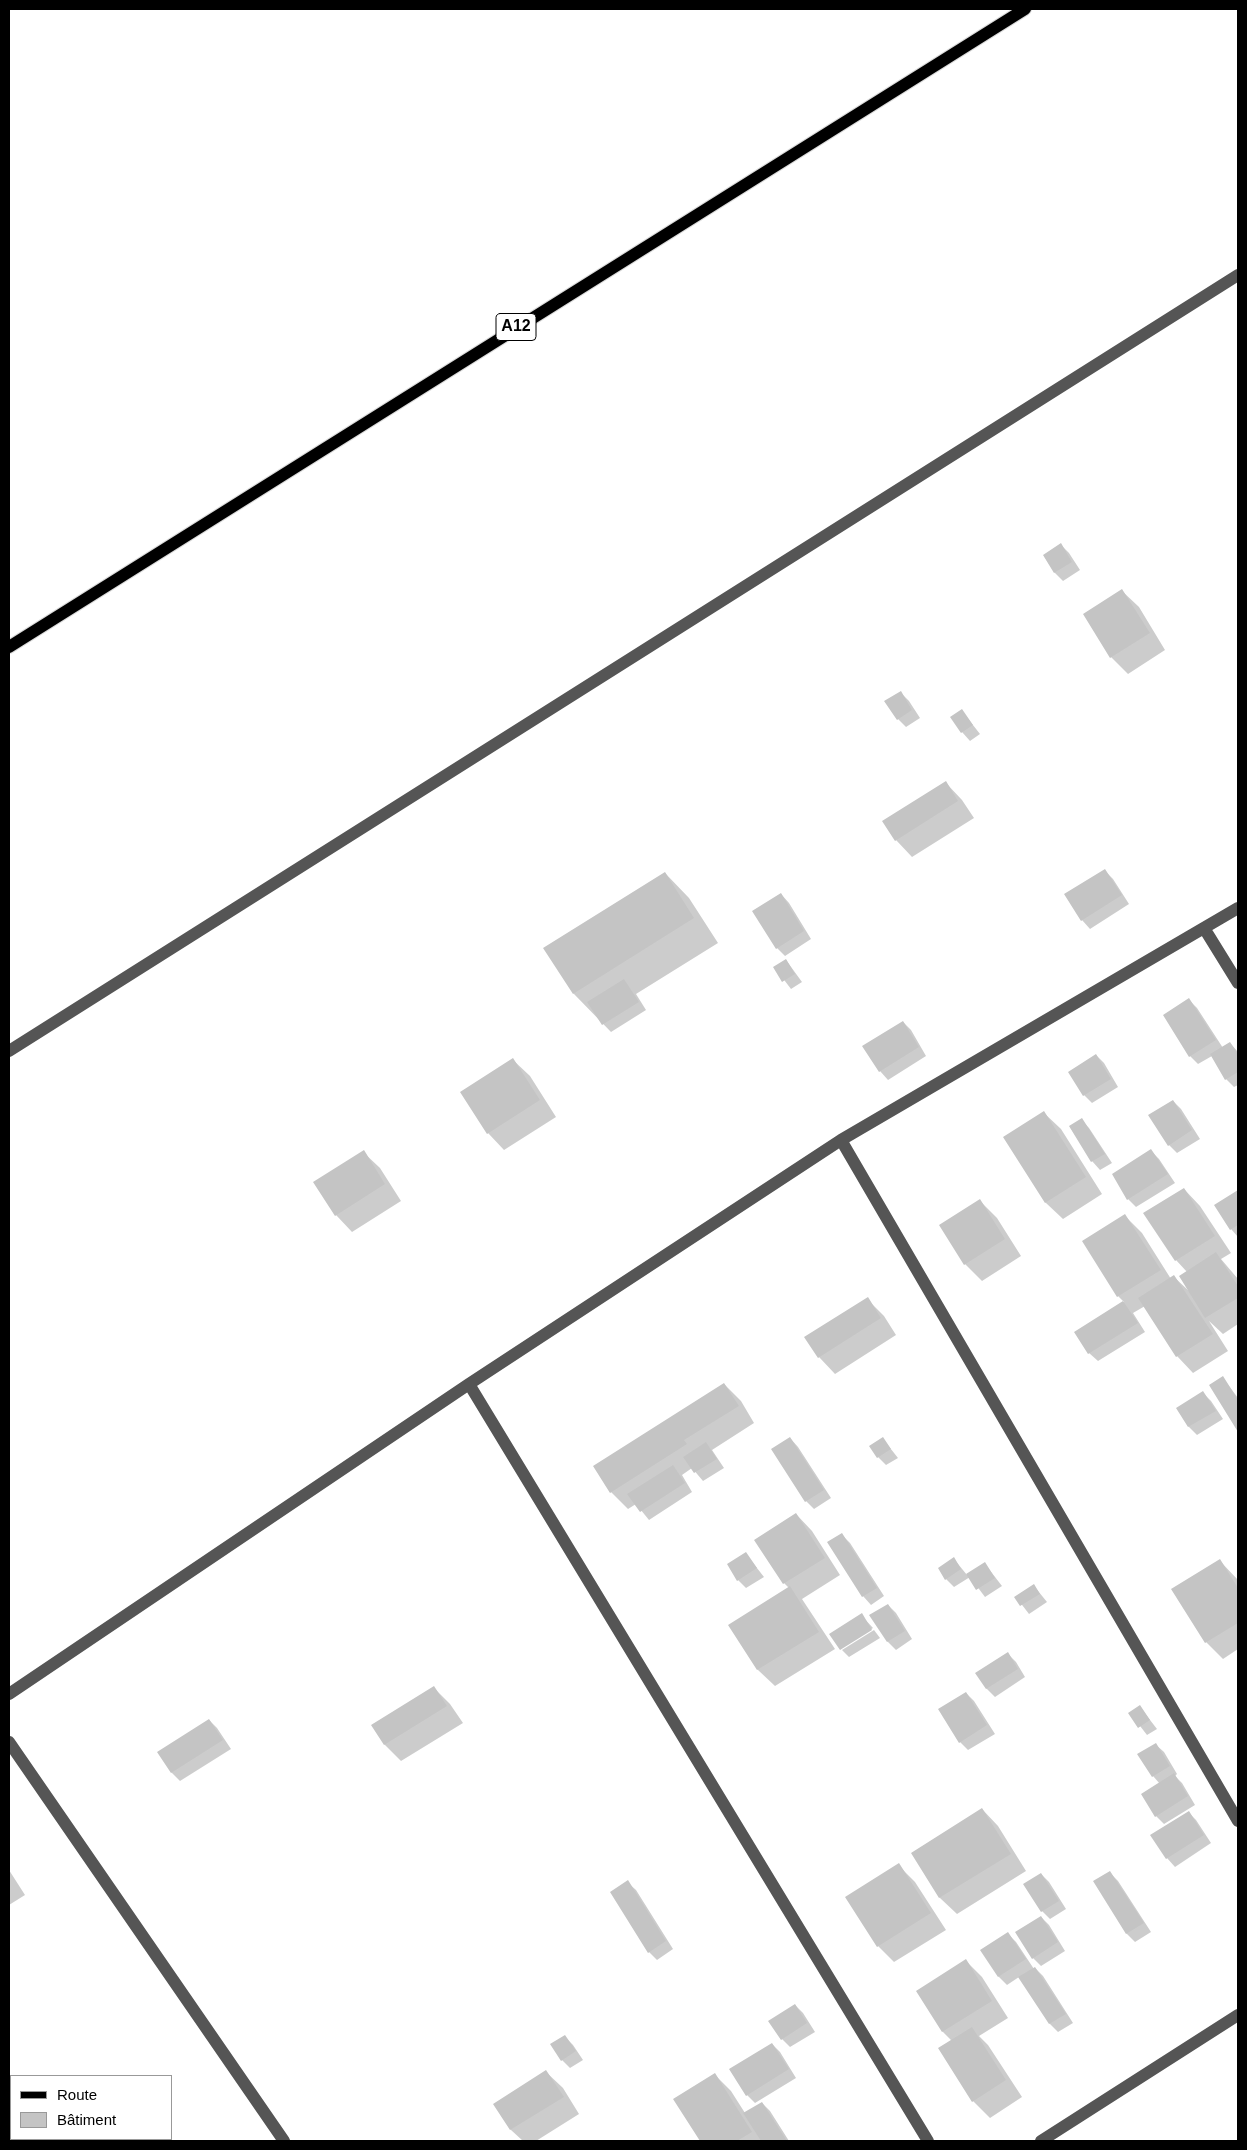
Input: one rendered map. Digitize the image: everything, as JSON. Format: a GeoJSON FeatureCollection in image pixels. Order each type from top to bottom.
{"type":"FeatureCollection","features":[{"type":"Feature","properties":{"kind":"main road","name":"A12"},"geometry":{"type":"LineString","coordinates":[[9,647],[1025,9]]}},
{"type":"Feature","properties":{"kind":"street"},"geometry":{"type":"LineString","coordinates":[[9,1051],[1238,275]]}},
{"type":"Feature","properties":{"kind":"street"},"geometry":{"type":"LineString","coordinates":[[9,1694],[469,1384],[841,1140],[1238,908]]}},
{"type":"Feature","properties":{"kind":"street"},"geometry":{"type":"LineString","coordinates":[[1204,928],[1238,983]]}},
{"type":"Feature","properties":{"kind":"street"},"geometry":{"type":"LineString","coordinates":[[841,1140],[1238,1821]]}},
{"type":"Feature","properties":{"kind":"street"},"geometry":{"type":"LineString","coordinates":[[469,1384],[928,2141]]}},
{"type":"Feature","properties":{"kind":"street"},"geometry":{"type":"LineString","coordinates":[[9,1742],[284,2141]]}},
{"type":"Feature","properties":{"kind":"street"},"geometry":{"type":"LineString","coordinates":[[1041,2141],[1238,2015]]}},
{"type":"Feature","properties":{"kind":"building"},"geometry":{"type":"Polygon","coordinates":[[[1061,543],[1072,562],[1054,573],[1043,555],[1061,543]]]}},
{"type":"Feature","properties":{"kind":"building"},"geometry":{"type":"Polygon","coordinates":[[[1122,589],[1150,633],[1110,658],[1083,614],[1122,589]]]}},
{"type":"Feature","properties":{"kind":"building"},"geometry":{"type":"Polygon","coordinates":[[[901,691],[912,710],[897,720],[884,701],[901,691]]]}},
{"type":"Feature","properties":{"kind":"building"},"geometry":{"type":"Polygon","coordinates":[[[962,709],[973,725],[961,733],[950,717],[962,709]]]}},
{"type":"Feature","properties":{"kind":"building"},"geometry":{"type":"Polygon","coordinates":[[[946,781],[958,801],[895,841],[882,821],[946,781]]]}},
{"type":"Feature","properties":{"kind":"building"},"geometry":{"type":"Polygon","coordinates":[[[1105,869],[1122,895],[1081,921],[1064,894],[1105,869]]]}},
{"type":"Feature","properties":{"kind":"building"},"geometry":{"type":"Polygon","coordinates":[[[665,872],[694,918],[573,994],[543,948],[665,872]]]}},
{"type":"Feature","properties":{"kind":"building"},"geometry":{"type":"Polygon","coordinates":[[[781,893],[804,931],[776,949],[752,911],[781,893]]]}},
{"type":"Feature","properties":{"kind":"building"},"geometry":{"type":"Polygon","coordinates":[[[786,959],[795,974],[782,982],[773,967],[786,959]]]}},
{"type":"Feature","properties":{"kind":"building"},"geometry":{"type":"Polygon","coordinates":[[[624,979],[639,1002],[602,1025],[587,1002],[624,979]]]}},
{"type":"Feature","properties":{"kind":"building"},"geometry":{"type":"Polygon","coordinates":[[[1189,998],[1216,1040],[1189,1057],[1163,1015],[1189,998]]]}},
{"type":"Feature","properties":{"kind":"building"},"geometry":{"type":"Polygon","coordinates":[[[903,1021],[919,1047],[879,1072],[862,1046],[903,1021]]]}},
{"type":"Feature","properties":{"kind":"building"},"geometry":{"type":"Polygon","coordinates":[[[1230,1042],[1238,1054],[1238,1072],[1225,1080],[1210,1054],[1230,1042]]]}},
{"type":"Feature","properties":{"kind":"building"},"geometry":{"type":"Polygon","coordinates":[[[1096,1054],[1111,1079],[1083,1096],[1068,1072],[1096,1054]]]}},
{"type":"Feature","properties":{"kind":"building"},"geometry":{"type":"Polygon","coordinates":[[[513,1058],[540,1100],[487,1134],[460,1092],[513,1058]]]}},
{"type":"Feature","properties":{"kind":"building"},"geometry":{"type":"Polygon","coordinates":[[[1173,1100],[1192,1130],[1168,1146],[1148,1115],[1173,1100]]]}},
{"type":"Feature","properties":{"kind":"building"},"geometry":{"type":"Polygon","coordinates":[[[1044,1111],[1086,1177],[1045,1203],[1003,1137],[1044,1111]]]}},
{"type":"Feature","properties":{"kind":"building"},"geometry":{"type":"Polygon","coordinates":[[[1082,1118],[1105,1154],[1091,1162],[1069,1126],[1082,1118]]]}},
{"type":"Feature","properties":{"kind":"building"},"geometry":{"type":"Polygon","coordinates":[[[1151,1149],[1168,1174],[1127,1200],[1112,1174],[1151,1149]]]}},
{"type":"Feature","properties":{"kind":"building"},"geometry":{"type":"Polygon","coordinates":[[[364,1150],[385,1184],[335,1216],[313,1182],[364,1150]]]}},
{"type":"Feature","properties":{"kind":"building"},"geometry":{"type":"Polygon","coordinates":[[[1184,1188],[1215,1236],[1175,1261],[1143,1213],[1184,1188]]]}},
{"type":"Feature","properties":{"kind":"building"},"geometry":{"type":"Polygon","coordinates":[[[1238,1190],[1238,1225],[1230,1230],[1214,1205],[1238,1190]]]}},
{"type":"Feature","properties":{"kind":"building"},"geometry":{"type":"Polygon","coordinates":[[[980,1199],[1005,1239],[964,1265],[939,1225],[980,1199]]]}},
{"type":"Feature","properties":{"kind":"building"},"geometry":{"type":"Polygon","coordinates":[[[1125,1214],[1161,1270],[1117,1297],[1082,1241],[1125,1214]]]}},
{"type":"Feature","properties":{"kind":"building"},"geometry":{"type":"Polygon","coordinates":[[[1216,1252],[1238,1286],[1238,1298],[1205,1318],[1179,1276],[1216,1252]]]}},
{"type":"Feature","properties":{"kind":"building"},"geometry":{"type":"Polygon","coordinates":[[[1174,1275],[1213,1334],[1176,1357],[1138,1298],[1174,1275]]]}},
{"type":"Feature","properties":{"kind":"building"},"geometry":{"type":"Polygon","coordinates":[[[868,1297],[881,1318],[818,1358],[804,1337],[868,1297]]]}},
{"type":"Feature","properties":{"kind":"building"},"geometry":{"type":"Polygon","coordinates":[[[1123,1301],[1138,1323],[1088,1354],[1074,1332],[1123,1301]]]}},
{"type":"Feature","properties":{"kind":"building"},"geometry":{"type":"Polygon","coordinates":[[[1223,1376],[1238,1400],[1238,1432],[1209,1385],[1223,1376]]]}},
{"type":"Feature","properties":{"kind":"building"},"geometry":{"type":"Polygon","coordinates":[[[724,1383],[739,1406],[684,1440],[687,1444],[610,1493],[593,1466],[724,1383]]]}},
{"type":"Feature","properties":{"kind":"building"},"geometry":{"type":"Polygon","coordinates":[[[1203,1391],[1216,1411],[1188,1427],[1176,1408],[1203,1391]]]}},
{"type":"Feature","properties":{"kind":"building"},"geometry":{"type":"Polygon","coordinates":[[[790,1437],[824,1490],[805,1502],[771,1449],[790,1437]]]}},
{"type":"Feature","properties":{"kind":"building"},"geometry":{"type":"Polygon","coordinates":[[[883,1437],[891,1449],[877,1458],[869,1446],[883,1437]]]}},
{"type":"Feature","properties":{"kind":"building"},"geometry":{"type":"Polygon","coordinates":[[[706,1442],[717,1459],[694,1473],[683,1457],[706,1442]]]}},
{"type":"Feature","properties":{"kind":"building"},"geometry":{"type":"Polygon","coordinates":[[[673,1465],[685,1483],[640,1512],[627,1494],[673,1465]]]}},
{"type":"Feature","properties":{"kind":"building"},"geometry":{"type":"Polygon","coordinates":[[[796,1513],[825,1558],[783,1584],[754,1540],[796,1513]]]}},
{"type":"Feature","properties":{"kind":"building"},"geometry":{"type":"Polygon","coordinates":[[[842,1533],[877,1588],[862,1597],[827,1542],[842,1533]]]}},
{"type":"Feature","properties":{"kind":"building"},"geometry":{"type":"Polygon","coordinates":[[[746,1552],[757,1568],[737,1581],[727,1564],[746,1552]]]}},
{"type":"Feature","properties":{"kind":"building"},"geometry":{"type":"Polygon","coordinates":[[[954,1557],[961,1569],[945,1580],[938,1568],[954,1557]]]}},
{"type":"Feature","properties":{"kind":"building"},"geometry":{"type":"Polygon","coordinates":[[[1220,1559],[1238,1588],[1238,1623],[1205,1643],[1171,1589],[1220,1559]]]}},
{"type":"Feature","properties":{"kind":"building"},"geometry":{"type":"Polygon","coordinates":[[[985,1562],[995,1578],[976,1590],[966,1574],[985,1562]]]}},
{"type":"Feature","properties":{"kind":"building"},"geometry":{"type":"Polygon","coordinates":[[[1034,1584],[1040,1594],[1020,1606],[1014,1597],[1034,1584]]]}},
{"type":"Feature","properties":{"kind":"building"},"geometry":{"type":"Polygon","coordinates":[[[790,1586],[819,1632],[757,1670],[728,1625],[790,1586]]]}},
{"type":"Feature","properties":{"kind":"building"},"geometry":{"type":"Polygon","coordinates":[[[888,1604],[905,1631],[887,1642],[869,1615],[888,1604]]]}},
{"type":"Feature","properties":{"kind":"building"},"geometry":{"type":"Polygon","coordinates":[[[862,1613],[872,1630],[840,1650],[829,1634],[862,1613]]]}},
{"type":"Feature","properties":{"kind":"building"},"geometry":{"type":"Polygon","coordinates":[[[1008,1652],[1018,1669],[986,1689],[975,1673],[1008,1652]]]}},
{"type":"Feature","properties":{"kind":"building"},"geometry":{"type":"Polygon","coordinates":[[[434,1686],[447,1706],[384,1745],[371,1725],[434,1686]]]}},
{"type":"Feature","properties":{"kind":"building"},"geometry":{"type":"Polygon","coordinates":[[[966,1692],[987,1725],[959,1743],[938,1709],[966,1692]]]}},
{"type":"Feature","properties":{"kind":"building"},"geometry":{"type":"Polygon","coordinates":[[[1140,1705],[1150,1720],[1138,1728],[1128,1713],[1140,1705]]]}},
{"type":"Feature","properties":{"kind":"building"},"geometry":{"type":"Polygon","coordinates":[[[209,1719],[223,1740],[171,1773],[157,1752],[209,1719]]]}},
{"type":"Feature","properties":{"kind":"building"},"geometry":{"type":"Polygon","coordinates":[[[1156,1743],[1170,1766],[1152,1777],[1137,1754],[1156,1743]]]}},
{"type":"Feature","properties":{"kind":"building"},"geometry":{"type":"Polygon","coordinates":[[[1174,1773],[1188,1796],[1155,1817],[1141,1794],[1174,1773]]]}},
{"type":"Feature","properties":{"kind":"building"},"geometry":{"type":"Polygon","coordinates":[[[982,1808],[1011,1854],[939,1898],[911,1853],[982,1808]]]}},
{"type":"Feature","properties":{"kind":"building"},"geometry":{"type":"Polygon","coordinates":[[[1189,1811],[1204,1835],[1166,1859],[1150,1835],[1189,1811]]]}},
{"type":"Feature","properties":{"kind":"building"},"geometry":{"type":"Polygon","coordinates":[[[899,1863],[931,1913],[877,1947],[845,1897],[899,1863]]]}},
{"type":"Feature","properties":{"kind":"building"},"geometry":{"type":"Polygon","coordinates":[[[1110,1871],[1144,1923],[1126,1934],[1093,1881],[1110,1871]]]}},
{"type":"Feature","properties":{"kind":"building"},"geometry":{"type":"Polygon","coordinates":[[[1041,1873],[1059,1901],[1041,1912],[1023,1884],[1041,1873]]]}},
{"type":"Feature","properties":{"kind":"building"},"geometry":{"type":"Polygon","coordinates":[[[628,1880],[666,1941],[648,1953],[610,1892],[628,1880]]]}},
{"type":"Feature","properties":{"kind":"building"},"geometry":{"type":"Polygon","coordinates":[[[1041,1916],[1058,1942],[1032,1959],[1015,1932],[1041,1916]]]}},
{"type":"Feature","properties":{"kind":"building"},"geometry":{"type":"Polygon","coordinates":[[[1008,1932],[1026,1959],[998,1977],[980,1950],[1008,1932]]]}},
{"type":"Feature","properties":{"kind":"building"},"geometry":{"type":"Polygon","coordinates":[[[966,1959],[992,2001],[942,2032],[916,1991],[966,1959]]]}},
{"type":"Feature","properties":{"kind":"building"},"geometry":{"type":"Polygon","coordinates":[[[1035,1967],[1066,2014],[1049,2024],[1018,1977],[1035,1967]]]}},
{"type":"Feature","properties":{"kind":"building"},"geometry":{"type":"Polygon","coordinates":[[[795,2004],[807,2023],[781,2040],[768,2021],[795,2004]]]}},
{"type":"Feature","properties":{"kind":"building"},"geometry":{"type":"Polygon","coordinates":[[[972,2027],[1006,2080],[972,2102],[938,2048],[972,2027]]]}},
{"type":"Feature","properties":{"kind":"building"},"geometry":{"type":"Polygon","coordinates":[[[565,2035],[576,2051],[561,2061],[550,2044],[565,2035]]]}},
{"type":"Feature","properties":{"kind":"building"},"geometry":{"type":"Polygon","coordinates":[[[772,2043],[789,2069],[746,2096],[729,2069],[772,2043]]]}},
{"type":"Feature","properties":{"kind":"building"},"geometry":{"type":"Polygon","coordinates":[[[546,2070],[564,2097],[510,2130],[493,2104],[546,2070]]]}},
{"type":"Feature","properties":{"kind":"building"},"geometry":{"type":"Polygon","coordinates":[[[715,2073],[752,2132],[737,2141],[700,2141],[673,2099],[715,2073]]]}},
{"type":"Feature","properties":{"kind":"building"},"geometry":{"type":"Polygon","coordinates":[[[762,2102],[787,2141],[761,2141],[743,2113],[762,2102]]]}}]}
